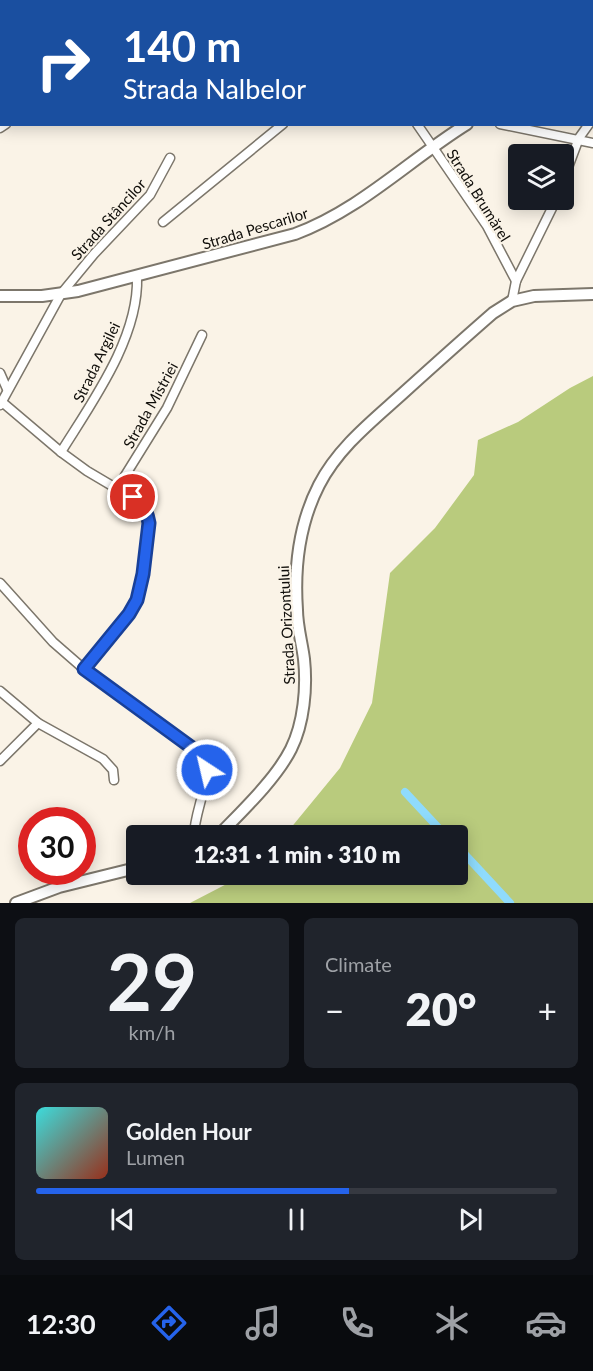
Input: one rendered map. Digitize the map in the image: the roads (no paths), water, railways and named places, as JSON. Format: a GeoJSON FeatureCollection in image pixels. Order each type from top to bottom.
{"type":"FeatureCollection","features":[{"type":"Feature","properties":{"kind":"street"},"geometry":{"type":"LineString","coordinates":[[163,222],[281,126]]}},
{"type":"Feature","properties":{"kind":"street","name":"Strada Brumărel"},"geometry":{"type":"LineString","coordinates":[[418,126],[487,225],[516,281]]}},
{"type":"Feature","properties":{"kind":"street","name":"Strada Pescarilor"},"geometry":{"type":"LineString","coordinates":[[0,296],[61,294],[136,277],[315,227],[358,202],[464,126]]}},
{"type":"Feature","properties":{"kind":"street"},"geometry":{"type":"LineString","coordinates":[[511,126],[579,138],[593,143]]}},
{"type":"Feature","properties":{"kind":"street"},"geometry":{"type":"LineString","coordinates":[[574,151],[579,138],[588,126]]}},
{"type":"Feature","properties":{"kind":"street","name":"Strada Stâncilor"},"geometry":{"type":"LineString","coordinates":[[1,403],[61,294],[94,254],[150,195],[170,158]]}},
{"type":"Feature","properties":{"kind":"street"},"geometry":{"type":"LineString","coordinates":[[512,301],[516,281],[551,210]]}},
{"type":"Feature","properties":{"kind":"street","name":"Strada Argilei"},"geometry":{"type":"LineString","coordinates":[[61,452],[103,384],[126,334],[135,304],[136,277]]}},
{"type":"Feature","properties":{"kind":"street","name":"Strada Orizontului"},"geometry":{"type":"LineString","coordinates":[[228,825],[280,766],[292,748],[298,730],[304,700],[304,661],[297,612],[297,555],[303,527],[318,487],[328,469],[360,431],[493,313],[512,301],[568,294],[593,294]]}},
{"type":"Feature","properties":{"kind":"street","name":"Strada Mistriei"},"geometry":{"type":"LineString","coordinates":[[118,487],[167,408],[202,335]]}},
{"type":"Feature","properties":{"kind":"street"},"geometry":{"type":"LineString","coordinates":[[0,373],[7,390]]}},
{"type":"Feature","properties":{"kind":"street"},"geometry":{"type":"LineString","coordinates":[[1,403],[87,471],[118,487],[141,503],[147,513],[149,523],[141,588],[129,614],[84,669]]}},
{"type":"Feature","properties":{"kind":"street"},"geometry":{"type":"LineString","coordinates":[[0,583],[52,642],[84,669],[201,756],[207,770],[194,825]]}},
{"type":"Feature","properties":{"kind":"street"},"geometry":{"type":"LineString","coordinates":[[0,691],[38,723],[103,759],[113,770],[114,780]]}},
{"type":"Feature","properties":{"kind":"street"},"geometry":{"type":"LineString","coordinates":[[0,761],[38,723]]}},
{"type":"Feature","properties":{"kind":"street"},"geometry":{"type":"LineString","coordinates":[[16,903],[59,888],[126,871]]}},
{"type":"Feature","properties":{"kind":"waterway"},"geometry":{"type":"LineString","coordinates":[[405,792],[436,825]]}},
{"type":"Feature","properties":{"kind":"waterway"},"geometry":{"type":"LineString","coordinates":[[468,858],[510,903]]}}]}
